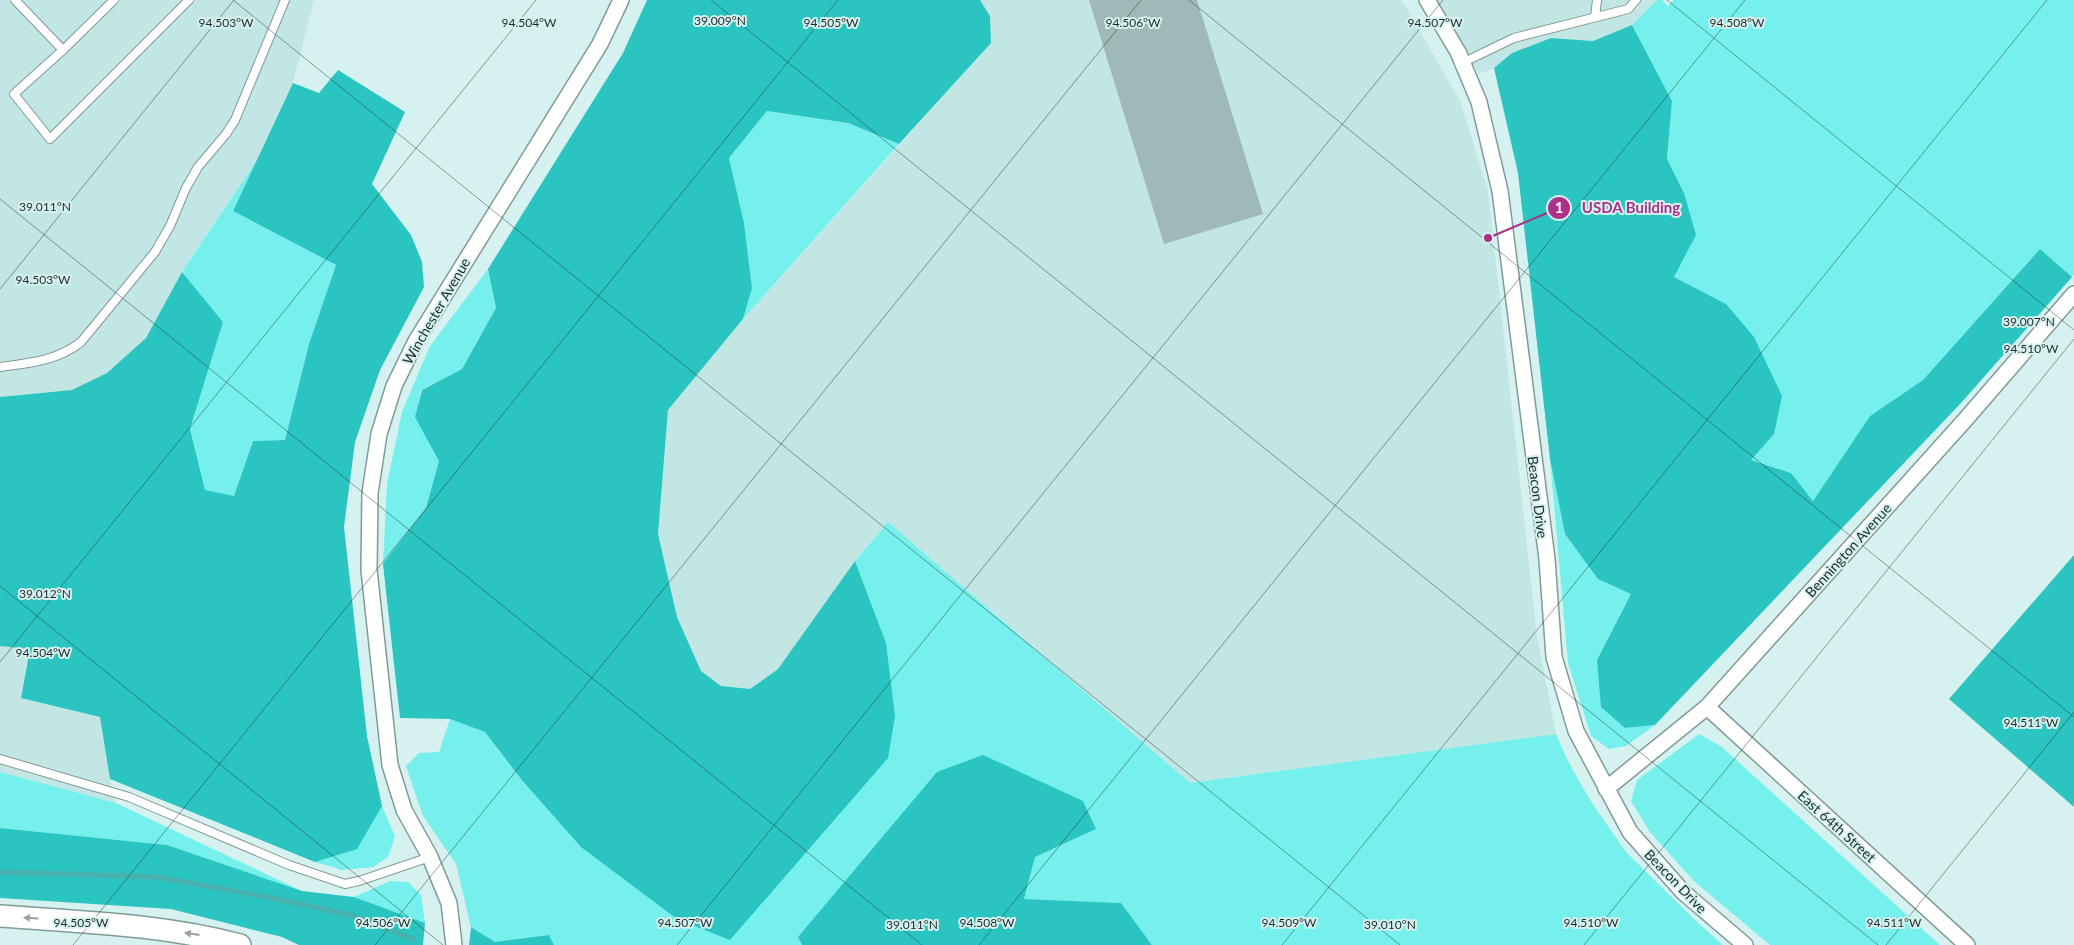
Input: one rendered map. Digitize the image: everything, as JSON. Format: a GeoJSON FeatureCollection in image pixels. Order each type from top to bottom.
{"type":"FeatureCollection","features":[{"type":"Feature","properties":{"kind":"main road"},"geometry":{"type":"LineString","coordinates":[[0,916],[132,925],[208,936],[240,945]]}},
{"type":"Feature","properties":{"kind":"street","name":"Winchester Avenue"},"geometry":{"type":"LineString","coordinates":[[454,945],[449,903],[430,856],[404,810],[390,765],[369,570],[370,493],[379,434],[394,386],[416,341],[600,44],[621,0]]}},
{"type":"Feature","properties":{"kind":"street","name":"Beacon Drive"},"geometry":{"type":"LineString","coordinates":[[1427,0],[1462,63],[1479,102],[1500,191],[1547,559],[1554,657],[1576,731],[1630,832],[1684,892],[1745,945]]}},
{"type":"Feature","properties":{"kind":"street","name":"Bennington Avenue"},"geometry":{"type":"LineString","coordinates":[[1606,789],[1707,707],[1965,420],[2074,294]]}},
{"type":"Feature","properties":{"kind":"street","name":"East 64th Street"},"geometry":{"type":"LineString","coordinates":[[1707,707],[1967,945]]}},
{"type":"Feature","properties":{"kind":"lane"},"geometry":{"type":"LineString","coordinates":[[15,0],[63,50]]}},
{"type":"Feature","properties":{"kind":"lane"},"geometry":{"type":"LineString","coordinates":[[114,0],[63,50],[14,94],[50,139],[189,0]]}},
{"type":"Feature","properties":{"kind":"lane"},"geometry":{"type":"LineString","coordinates":[[0,367],[37,361],[69,352],[81,342],[155,252],[170,226],[177,206],[198,167],[226,134],[235,120],[285,0]]}},
{"type":"Feature","properties":{"kind":"lane"},"geometry":{"type":"LineString","coordinates":[[1596,17],[1597,0]]}},
{"type":"Feature","properties":{"kind":"lane"},"geometry":{"type":"LineString","coordinates":[[1462,63],[1514,38],[1628,8],[1636,0]]}},
{"type":"Feature","properties":{"kind":"lane"},"geometry":{"type":"LineString","coordinates":[[0,759],[128,797],[289,866],[345,884],[359,881],[430,856]]}},
{"type":"Feature","properties":{"kind":"shaded area"},"geometry":{"type":"Polygon","coordinates":[[[0,0],[314,0],[293,83],[257,160],[182,272],[146,338],[107,373],[72,390],[0,397],[0,0]]]}},
{"type":"Feature","properties":{"kind":"shaded area"},"geometry":{"type":"Polygon","coordinates":[[[647,0],[980,0],[990,16],[991,43],[899,144],[848,123],[767,111],[729,158],[744,223],[752,288],[743,319],[668,410],[658,534],[677,617],[701,671],[721,686],[750,689],[778,669],[855,561],[886,643],[895,716],[888,758],[730,940],[677,919],[581,847],[521,779],[485,732],[450,719],[400,718],[383,564],[426,508],[439,461],[415,417],[422,390],[462,369],[496,308],[488,269],[623,53],[647,0]]]}},
{"type":"Feature","properties":{"kind":"shaded area"},"geometry":{"type":"Polygon","coordinates":[[[980,0],[1401,0],[1461,103],[1488,191],[1537,637],[1556,734],[1190,783],[888,522],[855,561],[778,669],[750,689],[721,686],[701,671],[677,617],[658,534],[668,410],[743,319],[991,43],[990,16],[980,0]]]}},
{"type":"Feature","properties":{"kind":"shaded area"},"geometry":{"type":"Polygon","coordinates":[[[1434,0],[1657,0],[1632,25],[1593,41],[1551,38],[1512,53],[1494,68],[1479,74],[1434,0]]]}},
{"type":"Feature","properties":{"kind":"shaded area"},"geometry":{"type":"Polygon","coordinates":[[[1657,0],[1662,0],[1668,6],[1674,0],[2074,0],[2074,274],[2072,277],[2040,249],[1923,380],[1870,416],[1813,501],[1791,473],[1751,460],[1774,433],[1726,304],[1674,277],[1684,193],[1667,159],[1672,101],[1632,25],[1657,0]]]}},
{"type":"Feature","properties":{"kind":"shaded area"},"geometry":{"type":"Polygon","coordinates":[[[1632,25],[1672,101],[1667,159],[1684,193],[1696,235],[1674,277],[1726,304],[1754,337],[1782,396],[1774,434],[1751,460],[1791,473],[1813,501],[1870,416],[1923,380],[2040,249],[2072,277],[1961,403],[1655,725],[1625,728],[1601,707],[1597,660],[1631,594],[1598,579],[1565,534],[1550,459],[1518,173],[1494,68],[1512,53],[1551,38],[1593,41],[1632,25]]]}},
{"type":"Feature","properties":{"kind":"shaded area"},"geometry":{"type":"Polygon","coordinates":[[[338,70],[405,112],[372,184],[411,235],[422,262],[424,287],[380,370],[355,442],[344,527],[367,736],[382,806],[357,849],[315,862],[110,779],[100,717],[21,698],[30,649],[0,646],[0,397],[72,390],[107,373],[146,338],[182,272],[223,322],[190,429],[205,490],[234,496],[253,441],[285,440],[309,344],[336,265],[233,211],[293,83],[319,93],[338,70]]]}},
{"type":"Feature","properties":{"kind":"shaded area"},"geometry":{"type":"Polygon","coordinates":[[[767,111],[848,123],[899,144],[743,319],[752,288],[744,223],[729,158],[767,111]]]}},
{"type":"Feature","properties":{"kind":"shaded area"},"geometry":{"type":"Polygon","coordinates":[[[257,160],[233,211],[336,265],[309,344],[285,440],[253,441],[234,496],[205,491],[190,429],[223,322],[182,272],[257,160]]]}},
{"type":"Feature","properties":{"kind":"shaded area"},"geometry":{"type":"Polygon","coordinates":[[[488,269],[496,308],[462,369],[421,390],[416,417],[439,461],[426,508],[383,564],[387,484],[402,412],[430,346],[488,269]]]}},
{"type":"Feature","properties":{"kind":"shaded area"},"geometry":{"type":"Polygon","coordinates":[[[1550,459],[1565,534],[1598,578],[1631,594],[1597,660],[1625,728],[1655,725],[1626,746],[1609,749],[1591,736],[1568,663],[1550,459]]]}},
{"type":"Feature","properties":{"kind":"shaded area"},"geometry":{"type":"Polygon","coordinates":[[[888,522],[1190,783],[1556,734],[1567,759],[1590,800],[1626,852],[1723,945],[1152,945],[1121,903],[1024,899],[1035,857],[1096,829],[798,937],[802,945],[554,945],[549,935],[495,942],[471,927],[456,864],[423,816],[406,766],[419,753],[439,752],[450,719],[485,732],[521,779],[886,643],[855,561],[888,522]]]}},
{"type":"Feature","properties":{"kind":"shaded area"},"geometry":{"type":"Polygon","coordinates":[[[2074,555],[2074,807],[1949,699],[2074,555]]]}},
{"type":"Feature","properties":{"kind":"shaded area"},"geometry":{"type":"Polygon","coordinates":[[[0,646],[30,649],[21,698],[100,717],[110,779],[116,803],[0,772],[0,646]]]}},
{"type":"Feature","properties":{"kind":"shaded area"},"geometry":{"type":"Polygon","coordinates":[[[1699,734],[1722,747],[1940,945],[1770,945],[1695,882],[1650,832],[1631,801],[1637,780],[1699,734]]]}},
{"type":"Feature","properties":{"kind":"shaded area"},"geometry":{"type":"Polygon","coordinates":[[[983,755],[1083,801],[1096,829],[1035,857],[1024,899],[1121,903],[1152,945],[802,945],[798,937],[937,772],[983,755]]]}},
{"type":"Feature","properties":{"kind":"shaded area"},"geometry":{"type":"Polygon","coordinates":[[[0,772],[116,803],[302,891],[167,845],[0,828],[0,772]]]}},
{"type":"Feature","properties":{"kind":"shaded area"},"geometry":{"type":"Polygon","coordinates":[[[382,806],[395,836],[388,857],[373,867],[342,870],[315,862],[357,848],[382,806]]]}},
{"type":"Feature","properties":{"kind":"shaded area"},"geometry":{"type":"Polygon","coordinates":[[[0,828],[167,845],[302,891],[354,897],[425,923],[423,945],[299,945],[282,937],[171,909],[0,898],[0,828]]]}},
{"type":"Feature","properties":{"kind":"shaded area"},"geometry":{"type":"Polygon","coordinates":[[[390,881],[408,882],[421,895],[425,923],[354,897],[390,881]]]}},
{"type":"Feature","properties":{"kind":"shaded area"},"geometry":{"type":"Polygon","coordinates":[[[471,927],[495,942],[549,935],[554,945],[469,945],[471,927]]]}},
{"type":"Feature","properties":{"kind":"building"},"geometry":{"type":"Polygon","coordinates":[[[1089,0],[1197,0],[1263,214],[1164,244],[1089,0]]]}},
{"type":"Feature","properties":{"kind":"waterway"},"geometry":{"type":"LineString","coordinates":[[0,872],[157,877],[267,897],[354,916],[413,939]]}},
{"type":"Feature","properties":{"kind":"place","name":"USDA Building"},"geometry":{"type":"Point","coordinates":[1488,238]}}]}
